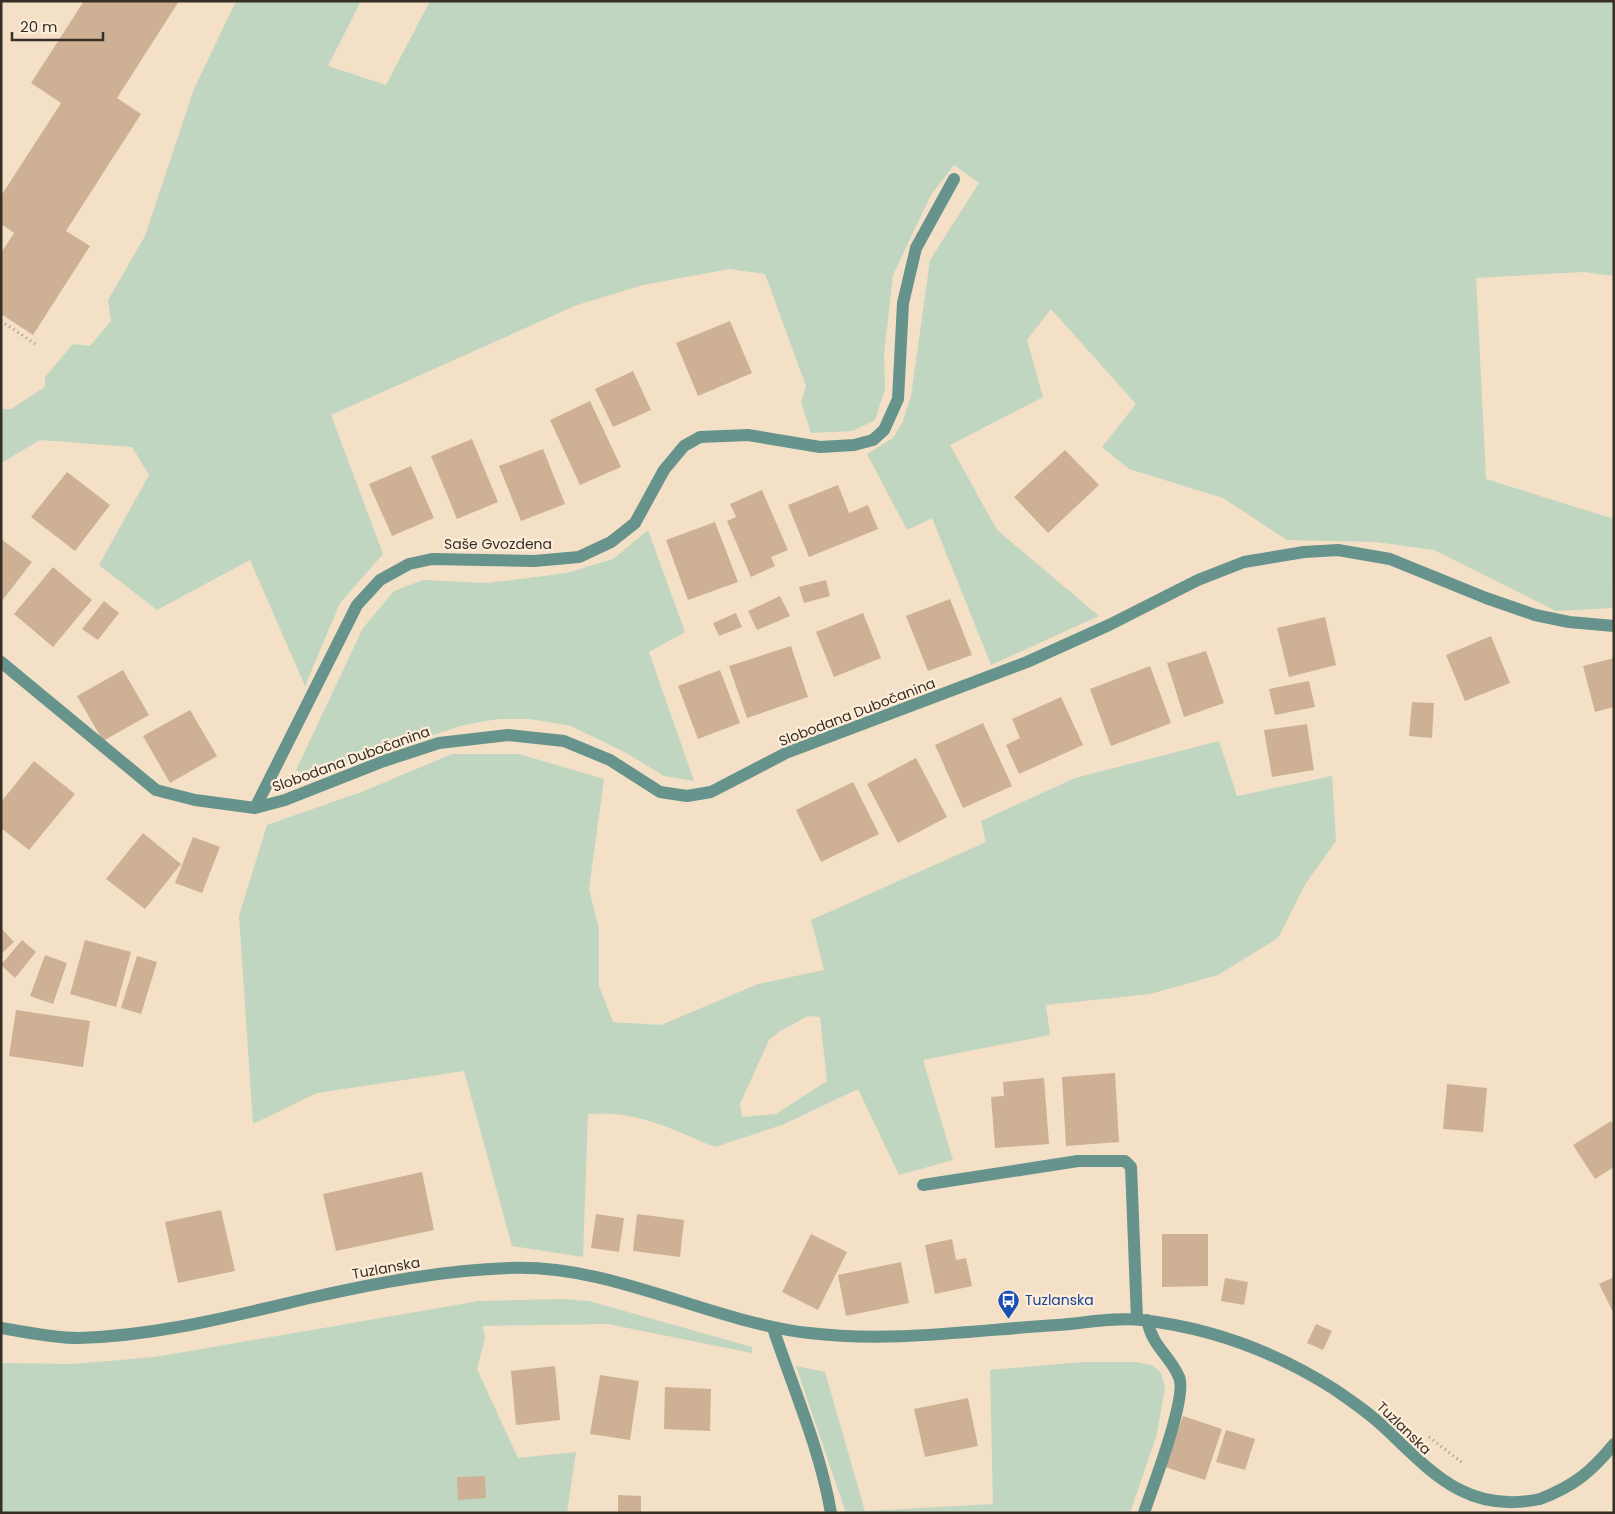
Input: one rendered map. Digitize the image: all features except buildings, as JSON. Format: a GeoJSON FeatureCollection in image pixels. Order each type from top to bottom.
{"type":"FeatureCollection","features":[{"type":"Feature","properties":{"kind":"street","name":"Saše Gvozdena"},"geometry":{"type":"LineString","coordinates":[[256,808],[357,605],[380,580],[409,564],[432,559],[534,561],[579,557],[611,542],[635,523],[664,470],[684,446],[700,437],[748,435],[820,447],[854,446],[874,440],[884,430],[898,399],[903,303],[916,248],[954,179]]}},
{"type":"Feature","properties":{"kind":"street","name":"Slobodana Dubočanina"},"geometry":{"type":"LineString","coordinates":[[1,662],[156,790],[195,800],[256,808],[285,800],[384,761],[439,743],[508,736],[564,741],[610,760],[660,792],[687,796],[711,792],[786,753],[1027,662],[1109,625],[1198,580],[1244,562],[1304,552],[1338,550],[1390,559],[1486,598],[1535,615],[1569,622],[1614,626]]}},
{"type":"Feature","properties":{"kind":"street"},"geometry":{"type":"LineString","coordinates":[[923,1185],[1078,1161],[1125,1160],[1131,1167],[1142,1320],[1179,1377],[1181,1386],[1174,1425],[1144,1513]]}},
{"type":"Feature","properties":{"kind":"street","name":"Tuzlanska"},"geometry":{"type":"LineString","coordinates":[[1,1328],[74,1338],[132,1334],[174,1329],[320,1296],[432,1275],[512,1268],[578,1274],[772,1328],[811,1334],[870,1336],[977,1332],[1142,1320],[1203,1331],[1247,1345],[1292,1364],[1364,1411],[1387,1430],[1429,1473],[1457,1495],[1481,1505],[1504,1507],[1530,1503],[1566,1489],[1596,1466],[1614,1444]]}},
{"type":"Feature","properties":{"kind":"street"},"geometry":{"type":"LineString","coordinates":[[772,1328],[804,1414],[828,1495],[831,1513]]}},
{"type":"Feature","properties":{"kind":"path"},"geometry":{"type":"LineString","coordinates":[[1,321],[37,345]]}},
{"type":"Feature","properties":{"kind":"green space"},"geometry":{"type":"Polygon","coordinates":[[[236,1],[361,1],[328,66],[386,85],[430,1],[1614,1],[1614,276],[1584,272],[1476,278],[1486,479],[1614,519],[1612,608],[1556,611],[1434,550],[1376,542],[1287,540],[1223,498],[1129,469],[1102,447],[1136,404],[1051,309],[1027,340],[1043,397],[950,445],[997,530],[1099,616],[991,665],[932,518],[907,530],[867,454],[893,438],[902,423],[911,396],[930,260],[979,183],[954,165],[931,195],[893,275],[884,354],[885,389],[875,420],[853,431],[811,433],[801,402],[806,386],[765,274],[729,269],[643,285],[577,305],[331,415],[383,554],[340,603],[305,686],[250,560],[157,610],[99,565],[149,475],[132,447],[40,440],[1,463],[1,409],[11,409],[45,387],[45,377],[73,344],[90,346],[111,321],[108,300],[145,236],[194,89],[236,1]]]}},
{"type":"Feature","properties":{"kind":"green space"},"geometry":{"type":"Polygon","coordinates":[[[648,530],[685,632],[649,652],[694,781],[664,776],[626,753],[571,726],[530,719],[498,719],[464,725],[309,776],[296,770],[363,628],[394,591],[423,580],[487,583],[567,573],[613,559],[648,530]]]}},
{"type":"Feature","properties":{"kind":"green space"},"geometry":{"type":"Polygon","coordinates":[[[1219,741],[1237,796],[1332,776],[1336,841],[1306,883],[1278,938],[1218,975],[1150,994],[1046,1005],[1050,1035],[923,1060],[953,1160],[899,1175],[858,1089],[782,1125],[715,1147],[653,1122],[638,1118],[622,1115],[588,1114],[583,1257],[512,1246],[464,1071],[317,1093],[253,1124],[239,916],[267,825],[364,791],[452,754],[519,754],[604,779],[589,889],[599,929],[599,986],[613,1022],[661,1025],[758,984],[824,970],[811,920],[986,842],[981,821],[1075,778],[1219,741]],[[808,1016],[780,1031],[769,1040],[740,1104],[742,1117],[776,1114],[827,1081],[820,1017],[808,1016]]]}},
{"type":"Feature","properties":{"kind":"green space"},"geometry":{"type":"Polygon","coordinates":[[[562,1299],[589,1301],[752,1347],[752,1353],[608,1324],[483,1326],[485,1339],[477,1369],[518,1458],[576,1452],[567,1513],[1,1513],[1,1363],[73,1364],[155,1357],[479,1301],[562,1299]]]}},
{"type":"Feature","properties":{"kind":"green space"},"geometry":{"type":"Polygon","coordinates":[[[1082,1362],[1135,1362],[1152,1365],[1161,1373],[1165,1387],[1157,1434],[1130,1513],[846,1513],[796,1366],[825,1372],[865,1511],[993,1504],[990,1370],[1082,1362]]]}},
{"type":"Feature","properties":{"kind":"place","name":"Tuzlanska"},"geometry":{"type":"Point","coordinates":[1009,1319]}}]}
